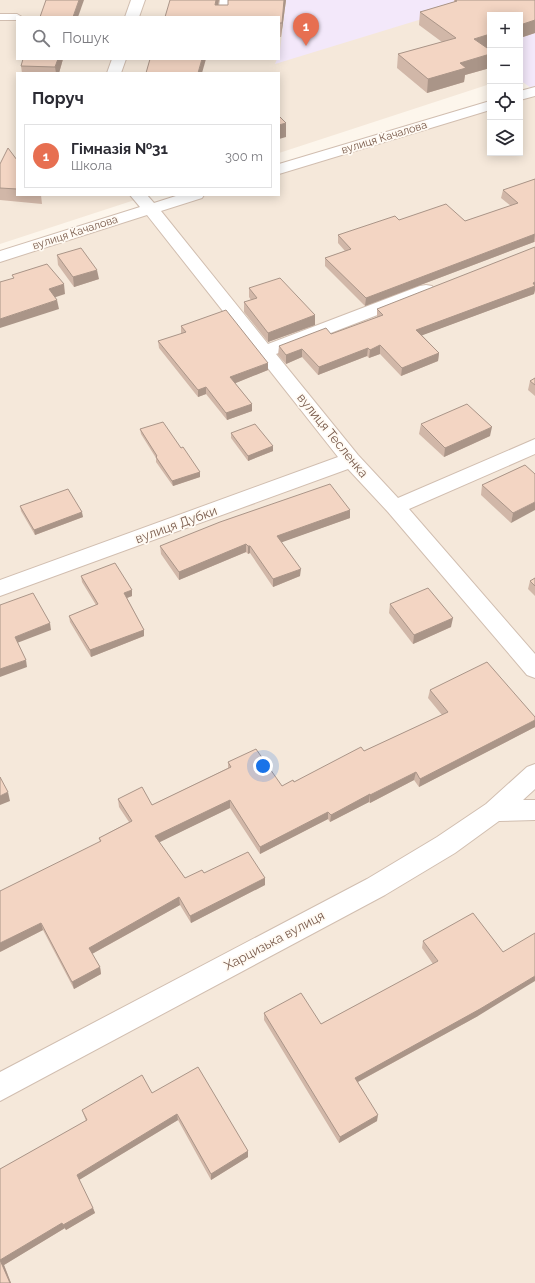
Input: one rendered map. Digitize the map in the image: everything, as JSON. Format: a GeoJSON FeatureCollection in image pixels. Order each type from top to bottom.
{"type":"FeatureCollection","features":[{"type":"Feature","properties":{"kind":"street"},"geometry":{"type":"LineString","coordinates":[[132,16],[138,0]]}},
{"type":"Feature","properties":{"kind":"street"},"geometry":{"type":"LineString","coordinates":[[114,72],[119,60]]}},
{"type":"Feature","properties":{"kind":"street"},"geometry":{"type":"LineString","coordinates":[[523,95],[535,91]]}},
{"type":"Feature","properties":{"kind":"street","name":"вулиця Качалова"},"geometry":{"type":"LineString","coordinates":[[280,170],[487,106]]}},
{"type":"Feature","properties":{"kind":"street","name":"вулиця Качалова"},"geometry":{"type":"LineString","coordinates":[[0,257],[77,231],[144,202],[189,196]]}},
{"type":"Feature","properties":{"kind":"street","name":"вулиця Тесленка"},"geometry":{"type":"LineString","coordinates":[[144,202],[159,218],[266,351],[351,460],[395,507],[535,669]]}},
{"type":"Feature","properties":{"kind":"street"},"geometry":{"type":"LineString","coordinates":[[266,351],[440,284]]}},
{"type":"Feature","properties":{"kind":"street"},"geometry":{"type":"LineString","coordinates":[[395,507],[535,446]]}},
{"type":"Feature","properties":{"kind":"street","name":"вулиця Дубки"},"geometry":{"type":"LineString","coordinates":[[0,588],[351,460]]}},
{"type":"Feature","properties":{"kind":"street","name":"Харцизька вулиця"},"geometry":{"type":"LineString","coordinates":[[0,1087],[376,886],[446,845],[495,811],[535,774]]}},
{"type":"Feature","properties":{"kind":"street"},"geometry":{"type":"LineString","coordinates":[[495,811],[535,810]]}},
{"type":"Feature","properties":{"kind":"lane"},"geometry":{"type":"LineString","coordinates":[[222,16],[226,0]]}},
{"type":"Feature","properties":{"kind":"lane"},"geometry":{"type":"LineString","coordinates":[[0,17],[16,17]]}},
{"type":"Feature","properties":{"kind":"shaded area"},"geometry":{"type":"Polygon","coordinates":[[[0,0],[535,0],[523,12],[487,12],[487,85],[280,153],[280,72],[16,72],[16,196],[147,196],[0,244],[0,0]]]}},
{"type":"Feature","properties":{"kind":"shaded area"},"geometry":{"type":"Polygon","coordinates":[[[286,0],[535,0],[535,91],[523,82],[523,12],[487,12],[487,55],[435,15],[275,64],[277,60],[280,60],[286,0]]]}},
{"type":"Feature","properties":{"kind":"shaded area"},"geometry":{"type":"Polygon","coordinates":[[[535,91],[535,1283],[0,1283],[0,254],[193,196],[280,196],[280,169],[487,106],[487,156],[523,156],[523,95],[535,91]]]}},
{"type":"Feature","properties":{"kind":"building"},"geometry":{"type":"Polygon","coordinates":[[[46,0],[79,0],[73,16],[40,16],[46,0]]]}},
{"type":"Feature","properties":{"kind":"building"},"geometry":{"type":"Polygon","coordinates":[[[170,0],[216,0],[215,5],[228,5],[228,0],[284,0],[282,23],[280,23],[280,16],[165,16],[170,0]]]}},
{"type":"Feature","properties":{"kind":"building"},"geometry":{"type":"Polygon","coordinates":[[[455,0],[535,0],[535,20],[523,24],[523,12],[487,12],[487,35],[474,39],[487,48],[487,55],[460,63],[466,68],[428,79],[398,54],[456,38],[420,12],[457,1],[455,0]]]}},
{"type":"Feature","properties":{"kind":"building"},"geometry":{"type":"Polygon","coordinates":[[[23,60],[58,60],[55,67],[21,66],[23,60]]]}},
{"type":"Feature","properties":{"kind":"building"},"geometry":{"type":"Polygon","coordinates":[[[150,60],[202,60],[198,72],[146,72],[150,60]]]}},
{"type":"Feature","properties":{"kind":"building"},"geometry":{"type":"Polygon","coordinates":[[[280,117],[286,123],[280,125],[280,117]]]}},
{"type":"Feature","properties":{"kind":"building"},"geometry":{"type":"Polygon","coordinates":[[[8,148],[16,159],[16,189],[0,188],[0,164],[8,148]]]}},
{"type":"Feature","properties":{"kind":"building"},"geometry":{"type":"Polygon","coordinates":[[[535,179],[535,234],[366,298],[325,258],[351,249],[338,235],[395,216],[399,220],[446,204],[465,221],[518,203],[503,190],[535,179]]]}},
{"type":"Feature","properties":{"kind":"building"},"geometry":{"type":"Polygon","coordinates":[[[535,247],[535,282],[533,283],[535,286],[416,330],[439,353],[402,368],[380,345],[370,350],[368,348],[319,367],[302,349],[286,355],[279,346],[326,328],[331,334],[383,315],[377,309],[535,247]]]}},
{"type":"Feature","properties":{"kind":"building"},"geometry":{"type":"Polygon","coordinates":[[[81,248],[97,270],[73,277],[57,255],[81,248]]]}},
{"type":"Feature","properties":{"kind":"building"},"geometry":{"type":"Polygon","coordinates":[[[47,264],[64,284],[49,289],[57,300],[0,319],[0,282],[14,278],[12,275],[47,264]]]}},
{"type":"Feature","properties":{"kind":"building"},"geometry":{"type":"Polygon","coordinates":[[[280,278],[315,315],[268,333],[244,302],[257,298],[249,288],[280,278]]]}},
{"type":"Feature","properties":{"kind":"building"},"geometry":{"type":"Polygon","coordinates":[[[226,310],[268,363],[230,377],[252,404],[226,413],[206,387],[198,390],[158,341],[186,332],[181,326],[226,310]]]}},
{"type":"Feature","properties":{"kind":"building"},"geometry":{"type":"Polygon","coordinates":[[[535,378],[535,385],[530,381],[535,378]]]}},
{"type":"Feature","properties":{"kind":"building"},"geometry":{"type":"Polygon","coordinates":[[[467,404],[492,427],[445,448],[421,424],[467,404]]]}},
{"type":"Feature","properties":{"kind":"building"},"geometry":{"type":"Polygon","coordinates":[[[163,422],[181,448],[183,447],[200,472],[172,481],[140,429],[163,422]]]}},
{"type":"Feature","properties":{"kind":"building"},"geometry":{"type":"Polygon","coordinates":[[[255,424],[273,446],[248,456],[231,433],[255,424]]]}},
{"type":"Feature","properties":{"kind":"building"},"geometry":{"type":"Polygon","coordinates":[[[525,465],[535,474],[535,502],[513,513],[482,485],[525,465]]]}},
{"type":"Feature","properties":{"kind":"building"},"geometry":{"type":"Polygon","coordinates":[[[330,484],[350,510],[277,536],[301,569],[273,579],[250,546],[246,544],[179,572],[160,546],[220,522],[330,484]]]}},
{"type":"Feature","properties":{"kind":"building"},"geometry":{"type":"Polygon","coordinates":[[[68,489],[82,512],[34,530],[20,506],[68,489]]]}},
{"type":"Feature","properties":{"kind":"building"},"geometry":{"type":"Polygon","coordinates":[[[115,563],[132,590],[124,593],[144,630],[90,650],[69,616],[98,604],[81,576],[115,563]]]}},
{"type":"Feature","properties":{"kind":"building"},"geometry":{"type":"Polygon","coordinates":[[[535,578],[535,586],[530,581],[535,578]]]}},
{"type":"Feature","properties":{"kind":"building"},"geometry":{"type":"Polygon","coordinates":[[[428,588],[453,618],[414,635],[390,604],[428,588]]]}},
{"type":"Feature","properties":{"kind":"building"},"geometry":{"type":"Polygon","coordinates":[[[33,593],[50,623],[15,637],[26,660],[0,669],[0,605],[33,593]]]}},
{"type":"Feature","properties":{"kind":"building"},"geometry":{"type":"Polygon","coordinates":[[[487,662],[535,717],[535,720],[420,779],[416,772],[331,815],[328,812],[260,847],[230,800],[155,836],[185,878],[202,870],[204,873],[248,852],[265,878],[190,916],[179,897],[89,948],[100,967],[72,982],[41,923],[0,943],[0,891],[101,841],[99,838],[132,821],[118,799],[142,787],[152,805],[231,767],[228,762],[256,749],[282,786],[293,780],[294,782],[361,747],[364,751],[448,712],[430,690],[487,662]]]}},
{"type":"Feature","properties":{"kind":"building"},"geometry":{"type":"Polygon","coordinates":[[[0,777],[8,792],[0,796],[0,777]]]}},
{"type":"Feature","properties":{"kind":"building"},"geometry":{"type":"Polygon","coordinates":[[[473,913],[503,952],[535,933],[535,976],[480,1009],[355,1078],[378,1115],[340,1137],[264,1013],[301,993],[321,1024],[438,961],[423,941],[473,913]]]}},
{"type":"Feature","properties":{"kind":"building"},"geometry":{"type":"Polygon","coordinates":[[[198,1067],[248,1151],[211,1174],[177,1114],[77,1175],[93,1208],[63,1225],[62,1223],[0,1260],[0,1169],[87,1120],[82,1110],[142,1075],[152,1093],[198,1067]]]}},
{"type":"Feature","properties":{"kind":"building"},"geometry":{"type":"Polygon","coordinates":[[[0,1260],[10,1283],[0,1283],[0,1260]]]}},
{"type":"Feature","properties":{"kind":"place","name":"Гімназія №31"},"geometry":{"type":"Point","coordinates":[306,46]}}]}
